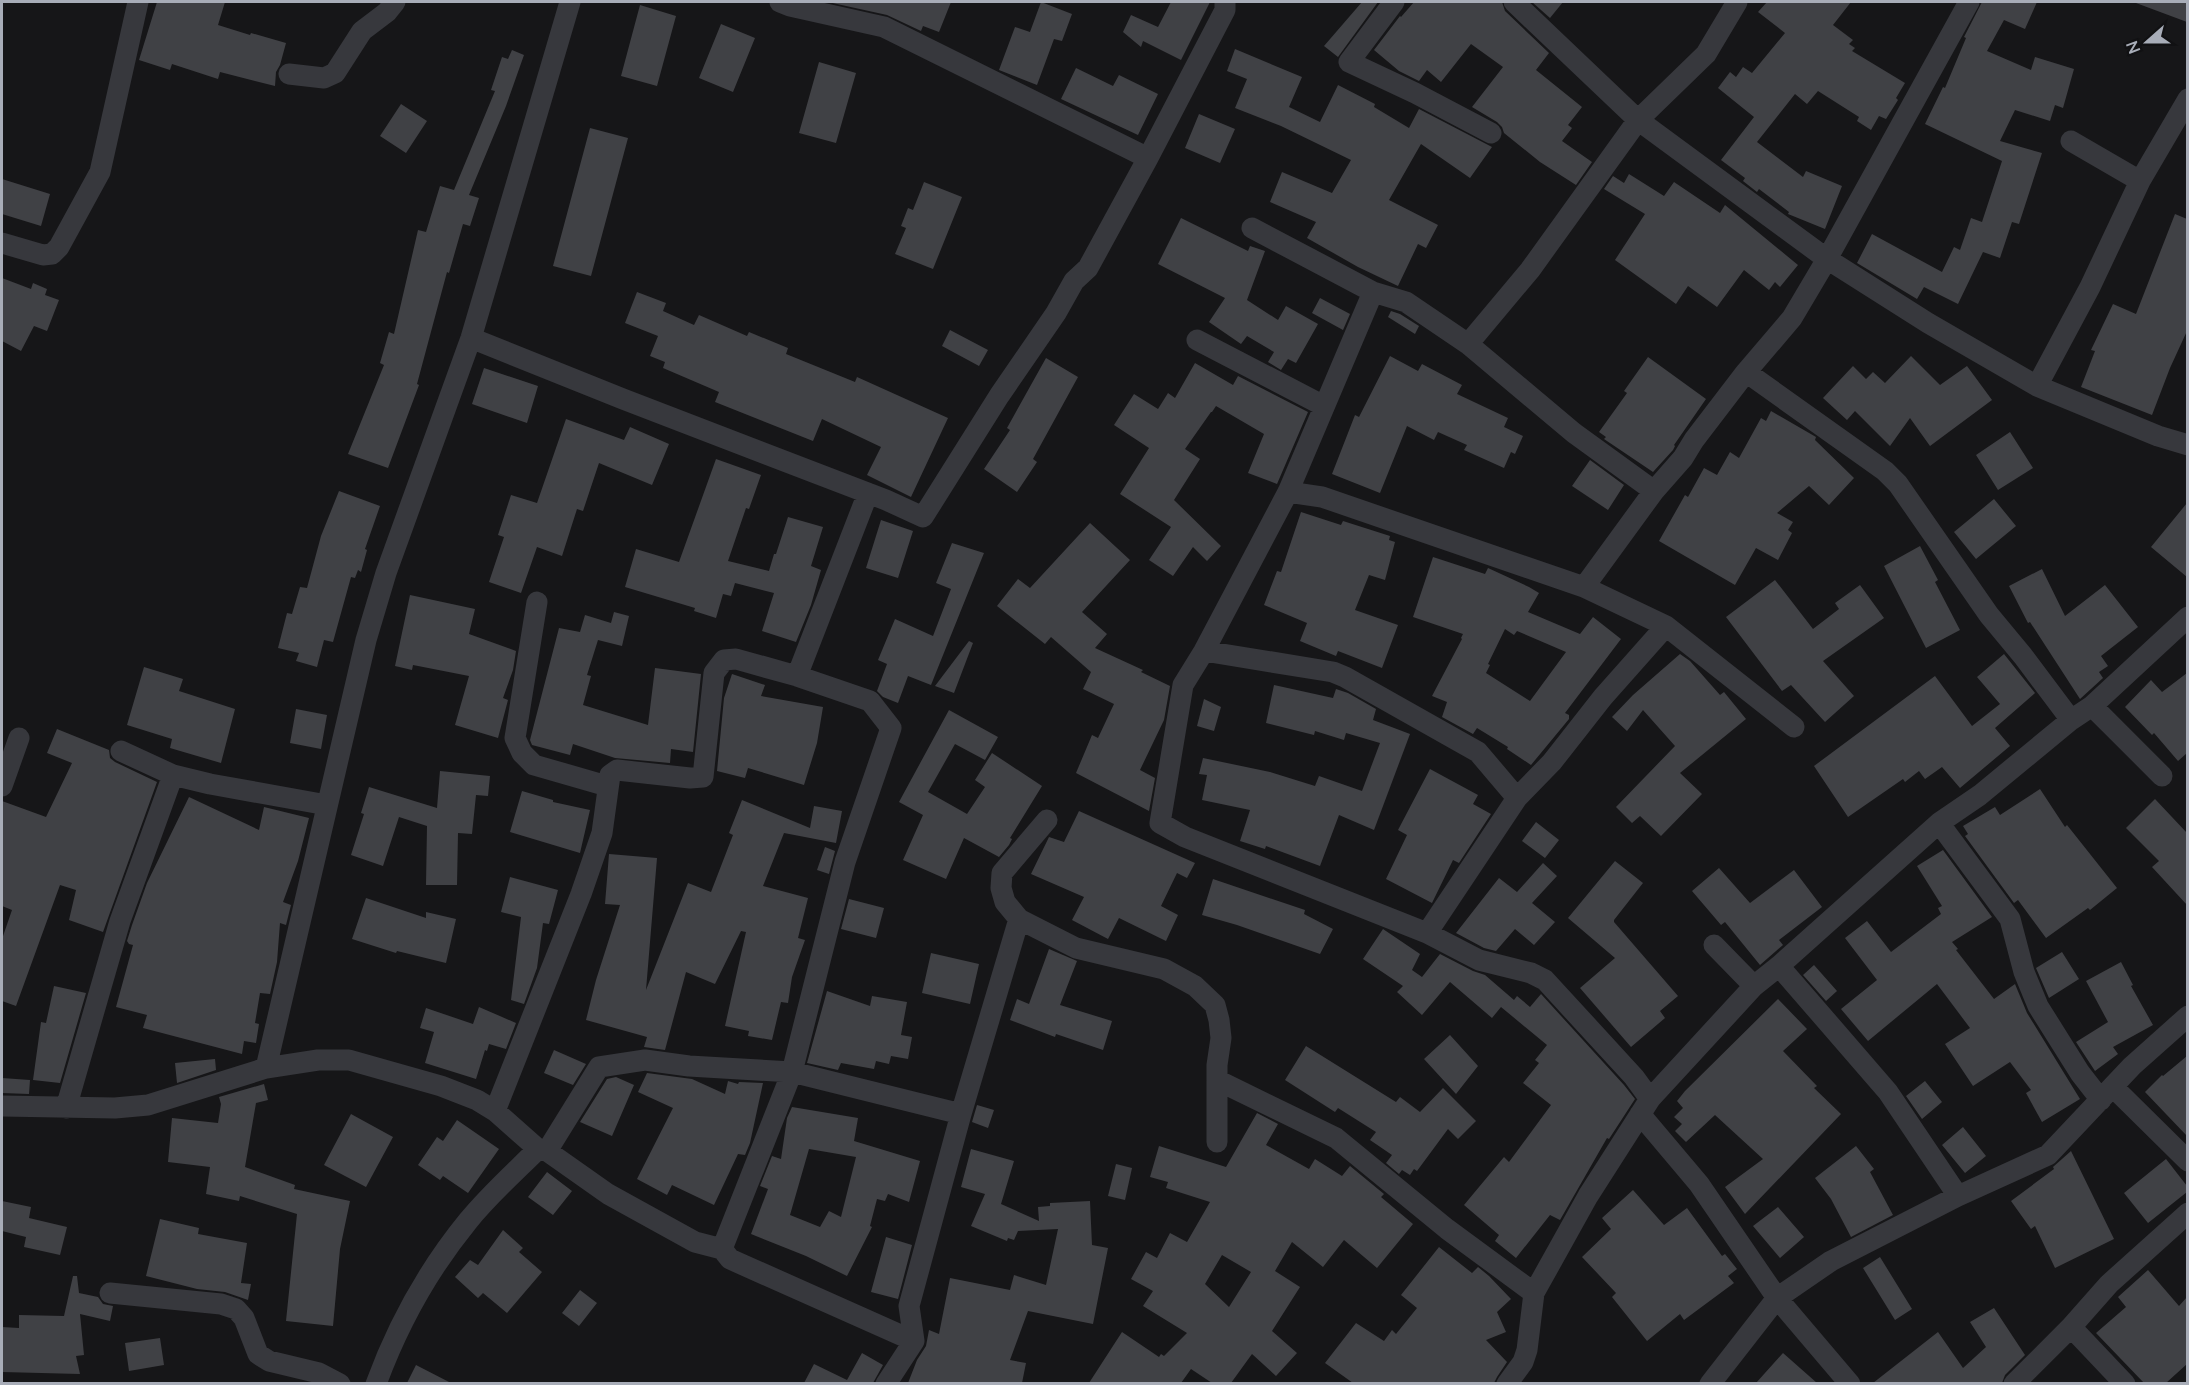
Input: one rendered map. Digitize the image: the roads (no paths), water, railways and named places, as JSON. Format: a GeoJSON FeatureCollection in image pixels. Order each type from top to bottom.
{"type":"FeatureCollection","features":[{"type":"Feature","properties":{"kind":"street"},"geometry":{"type":"LineString","coordinates":[[2,243],[43,255],[52,254],[59,247],[88,197],[100,172],[138,2]]}},
{"type":"Feature","properties":{"kind":"street"},"geometry":{"type":"LineString","coordinates":[[289,74],[324,78],[335,73],[362,31],[387,12],[395,2]]}},
{"type":"Feature","properties":{"kind":"street"},"geometry":{"type":"LineString","coordinates":[[266,1068],[366,640],[386,573],[471,338],[570,2]]}},
{"type":"Feature","properties":{"kind":"street"},"geometry":{"type":"LineString","coordinates":[[780,2],[884,27],[1148,158]]}},
{"type":"Feature","properties":{"kind":"street"},"geometry":{"type":"LineString","coordinates":[[471,338],[868,493],[923,517],[999,396],[1056,313],[1074,281],[1088,268],[1225,10],[1225,2]]}},
{"type":"Feature","properties":{"kind":"street"},"geometry":{"type":"LineString","coordinates":[[1394,2],[1349,62],[1491,134]]}},
{"type":"Feature","properties":{"kind":"street"},"geometry":{"type":"LineString","coordinates":[[1514,2],[1638,120],[1827,259],[1928,323],[2037,386],[2158,436],[2187,445]]}},
{"type":"Feature","properties":{"kind":"street"},"geometry":{"type":"LineString","coordinates":[[1468,344],[1530,270],[1638,120],[1706,54],[1737,2]]}},
{"type":"Feature","properties":{"kind":"street"},"geometry":{"type":"LineString","coordinates":[[1584,587],[1654,491],[1683,458],[1746,372],[1792,318],[1969,2]]}},
{"type":"Feature","properties":{"kind":"street"},"geometry":{"type":"LineString","coordinates":[[2037,386],[2090,288],[2140,181],[2187,99]]}},
{"type":"Feature","properties":{"kind":"street"},"geometry":{"type":"LineString","coordinates":[[2071,141],[2140,181]]}},
{"type":"Feature","properties":{"kind":"street"},"geometry":{"type":"LineString","coordinates":[[1252,228],[1373,292],[1406,302],[1468,344],[1574,433],[1654,491]]}},
{"type":"Feature","properties":{"kind":"street"},"geometry":{"type":"LineString","coordinates":[[1373,292],[1288,492],[1204,651],[1183,685],[1160,823],[1185,837],[1427,933],[1479,960],[1531,973],[1545,980],[1634,1077],[1645,1106],[1777,1298],[1850,1383]]}},
{"type":"Feature","properties":{"kind":"street"},"geometry":{"type":"LineString","coordinates":[[1197,340],[1324,406]]}},
{"type":"Feature","properties":{"kind":"street"},"geometry":{"type":"LineString","coordinates":[[1746,372],[1892,477],[1989,615],[2071,720]]}},
{"type":"Feature","properties":{"kind":"street"},"geometry":{"type":"LineString","coordinates":[[1288,492],[1322,497],[1584,587],[1666,626],[1794,727]]}},
{"type":"Feature","properties":{"kind":"street"},"geometry":{"type":"LineString","coordinates":[[797,676],[868,493]]}},
{"type":"Feature","properties":{"kind":"street"},"geometry":{"type":"LineString","coordinates":[[537,602],[515,738],[522,753],[534,765],[607,786]]}},
{"type":"Feature","properties":{"kind":"street"},"geometry":{"type":"LineString","coordinates":[[1507,1383],[1522,1362],[1527,1350],[1534,1293],[1588,1196],[1645,1106],[1754,986],[1939,823],[2001,779],[2071,720],[2092,706],[2187,617]]}},
{"type":"Feature","properties":{"kind":"street"},"geometry":{"type":"LineString","coordinates":[[1427,933],[1517,798],[1552,762],[1603,697],[1666,626]]}},
{"type":"Feature","properties":{"kind":"street"},"geometry":{"type":"LineString","coordinates":[[1204,651],[1333,672],[1345,677],[1478,752],[1517,798]]}},
{"type":"Feature","properties":{"kind":"street"},"geometry":{"type":"LineString","coordinates":[[495,1111],[581,894],[602,833],[610,775],[617,770],[690,778],[703,777],[714,674],[724,660],[736,659],[797,676],[870,701],[891,728],[845,862],[792,1072],[722,1249]]}},
{"type":"Feature","properties":{"kind":"street"},"geometry":{"type":"LineString","coordinates":[[2092,706],[2162,776]]}},
{"type":"Feature","properties":{"kind":"street"},"geometry":{"type":"LineString","coordinates":[[2,786],[19,738]]}},
{"type":"Feature","properties":{"kind":"street"},"geometry":{"type":"LineString","coordinates":[[121,751],[173,775],[327,805]]}},
{"type":"Feature","properties":{"kind":"street"},"geometry":{"type":"LineString","coordinates":[[66,1108],[120,921],[173,775]]}},
{"type":"Feature","properties":{"kind":"street"},"geometry":{"type":"LineString","coordinates":[[1047,820],[1002,873],[1001,888],[1005,902],[1019,919],[1076,948],[1164,969],[1195,986],[1215,1005],[1220,1020],[1221,1038],[1217,1080],[1217,1142]]}},
{"type":"Feature","properties":{"kind":"street"},"geometry":{"type":"LineString","coordinates":[[1939,823],[2010,919],[2024,972],[2038,1006],[2080,1073],[2187,1161]]}},
{"type":"Feature","properties":{"kind":"street"},"geometry":{"type":"LineString","coordinates":[[886,1383],[914,1341],[909,1306],[961,1114],[1019,919]]}},
{"type":"Feature","properties":{"kind":"street"},"geometry":{"type":"LineString","coordinates":[[1714,945],[1754,986]]}},
{"type":"Feature","properties":{"kind":"street"},"geometry":{"type":"LineString","coordinates":[[1779,966],[1888,1092],[1958,1197]]}},
{"type":"Feature","properties":{"kind":"street"},"geometry":{"type":"LineString","coordinates":[[1710,1383],[1777,1298],[1831,1261],[1958,1197],[2049,1155],[2133,1066],[2187,1016]]}},
{"type":"Feature","properties":{"kind":"street"},"geometry":{"type":"LineString","coordinates":[[2,1106],[115,1108],[148,1105],[266,1068],[318,1060],[348,1060],[441,1086],[477,1100],[495,1111],[543,1150],[608,1194],[695,1242],[722,1249],[730,1259],[914,1341]]}},
{"type":"Feature","properties":{"kind":"street"},"geometry":{"type":"LineString","coordinates":[[376,1383],[387,1353],[412,1303],[438,1261],[469,1219],[543,1150],[599,1068],[645,1060],[689,1066],[792,1072],[961,1114]]}},
{"type":"Feature","properties":{"kind":"street"},"geometry":{"type":"LineString","coordinates":[[1217,1080],[1336,1138],[1447,1229],[1534,1293]]}},
{"type":"Feature","properties":{"kind":"street"},"geometry":{"type":"LineString","coordinates":[[2014,1383],[2109,1284],[2187,1213]]}},
{"type":"Feature","properties":{"kind":"street"},"geometry":{"type":"LineString","coordinates":[[110,1293],[221,1304],[236,1309],[244,1318],[258,1354],[270,1361],[319,1373],[340,1383]]}},
{"type":"Feature","properties":{"kind":"street"},"geometry":{"type":"LineString","coordinates":[[2071,1326],[2125,1383]]}}]}
